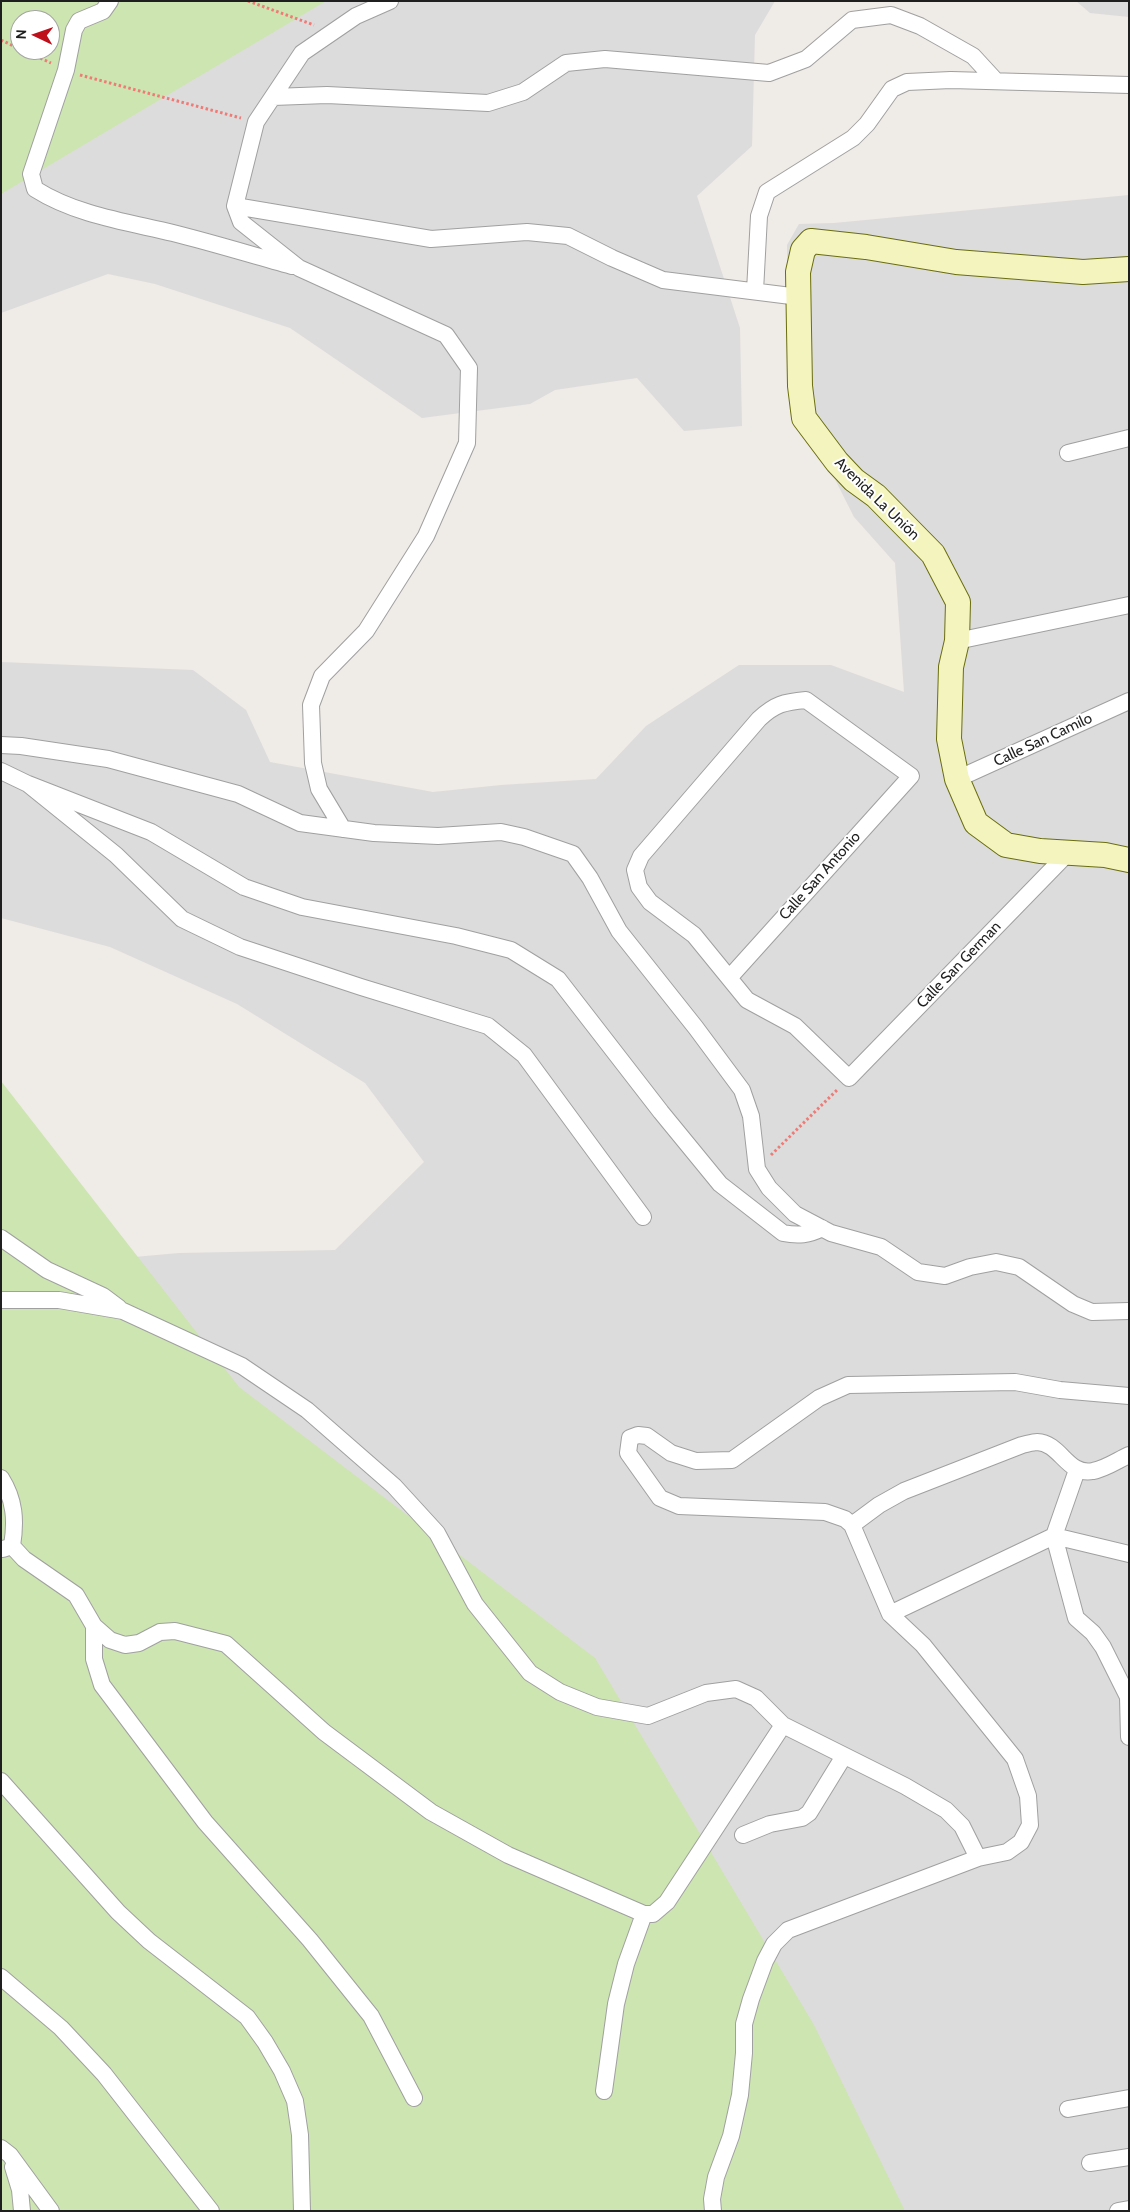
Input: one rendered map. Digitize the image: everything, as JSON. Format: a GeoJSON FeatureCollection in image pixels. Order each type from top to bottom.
{"type":"FeatureCollection","features":[{"type":"Feature","properties":{"kind":"main road","name":"Avenida La Unión"},"geometry":{"type":"LineString","coordinates":[[1129,269],[1083,272],[956,262],[866,247],[811,241],[802,250],[798,272],[800,386],[804,418],[837,462],[854,480],[876,496],[933,554],[958,602],[957,641],[951,667],[949,740],[957,779],[976,823],[1006,845],[1040,851],[1069,852],[1129,860]]}},
{"type":"Feature","properties":{"kind":"street"},"geometry":{"type":"LineString","coordinates":[[110,1],[103,11],[79,21],[74,30],[66,70],[31,174],[35,189],[48,198],[83,211],[192,238],[299,268],[446,336],[469,368],[467,443],[426,536],[366,631],[322,676],[311,705],[312,763],[319,790],[343,829]]}},
{"type":"Feature","properties":{"kind":"street"},"geometry":{"type":"LineString","coordinates":[[299,268],[241,222],[235,206],[256,122],[302,53],[356,16],[390,1]]}},
{"type":"Feature","properties":{"kind":"street"},"geometry":{"type":"LineString","coordinates":[[273,97],[327,95],[488,103],[523,92],[566,63],[605,59],[770,73],[806,59],[852,20],[891,15],[920,26],[973,56],[996,81]]}},
{"type":"Feature","properties":{"kind":"street"},"geometry":{"type":"LineString","coordinates":[[755,291],[759,216],[767,192],[853,138],[867,124],[892,89],[907,82],[951,80],[1129,84]]}},
{"type":"Feature","properties":{"kind":"street"},"geometry":{"type":"LineString","coordinates":[[235,206],[431,238],[527,232],[568,236],[663,280],[799,297]]}},
{"type":"Feature","properties":{"kind":"street"},"geometry":{"type":"LineString","coordinates":[[1068,453],[1129,438]]}},
{"type":"Feature","properties":{"kind":"street"},"geometry":{"type":"LineString","coordinates":[[957,641],[1129,605]]}},
{"type":"Feature","properties":{"kind":"street","name":"Calle San Antonio"},"geometry":{"type":"LineString","coordinates":[[806,700],[911,776],[730,977],[694,935],[650,902],[640,887],[635,870],[641,856],[759,719],[771,708],[786,702],[806,700]]}},
{"type":"Feature","properties":{"kind":"street","name":"Calle San Camilo"},"geometry":{"type":"LineString","coordinates":[[957,779],[1129,701]]}},
{"type":"Feature","properties":{"kind":"street"},"geometry":{"type":"LineString","coordinates":[[1,745],[21,746],[108,759],[238,794],[300,823],[374,833],[438,836],[501,832],[524,837],[573,854],[590,878],[619,931],[696,1028],[742,1090],[751,1116],[757,1169],[769,1188],[795,1214],[831,1233],[881,1247],[918,1272],[945,1276],[970,1267],[996,1262],[1019,1267],[1073,1304],[1092,1312],[1129,1311]]}},
{"type":"Feature","properties":{"kind":"street"},"geometry":{"type":"LineString","coordinates":[[1,771],[28,784],[151,832],[244,887],[302,906],[456,936],[511,950],[558,979],[660,1112],[720,1184],[783,1234],[796,1236],[812,1233],[822,1228]]}},
{"type":"Feature","properties":{"kind":"street"},"geometry":{"type":"LineString","coordinates":[[28,784],[116,855],[182,919],[240,947],[488,1026],[524,1055],[643,1217]]}},
{"type":"Feature","properties":{"kind":"street","name":"Calle San German"},"geometry":{"type":"LineString","coordinates":[[849,1078],[1069,852]]}},
{"type":"Feature","properties":{"kind":"street"},"geometry":{"type":"LineString","coordinates":[[730,977],[747,1000],[795,1026],[849,1078]]}},
{"type":"Feature","properties":{"kind":"street"},"geometry":{"type":"LineString","coordinates":[[1,1238],[47,1270],[103,1296],[123,1311],[242,1366],[307,1410],[394,1486],[437,1533],[474,1604],[530,1673],[560,1692],[597,1707],[648,1716],[706,1693],[736,1689],[756,1698],[783,1725],[905,1786],[946,1810],[962,1826],[978,1858]]}},
{"type":"Feature","properties":{"kind":"street"},"geometry":{"type":"LineString","coordinates":[[1,1300],[59,1300],[123,1311]]}},
{"type":"Feature","properties":{"kind":"street"},"geometry":{"type":"LineString","coordinates":[[713,2211],[712,2198],[716,2177],[731,2136],[740,2095],[744,2053],[744,2024],[751,1999],[774,1944],[788,1930],[978,1858],[1007,1852],[1021,1842],[1030,1825],[1028,1796],[1015,1759],[922,1645],[890,1614],[852,1525],[845,1519],[825,1512],[679,1506],[660,1498],[628,1453],[630,1438],[638,1435],[647,1436],[671,1453],[696,1460],[732,1460],[819,1398],[848,1385],[1015,1382],[1060,1390],[1129,1396]]}},
{"type":"Feature","properties":{"kind":"street"},"geometry":{"type":"LineString","coordinates":[[852,1525],[879,1505],[904,1491],[1022,1445],[1038,1442],[1051,1446],[1063,1459],[1078,1470],[1093,1471],[1129,1455]]}},
{"type":"Feature","properties":{"kind":"street"},"geometry":{"type":"LineString","coordinates":[[1078,1470],[1054,1536],[1076,1618],[1093,1633],[1103,1647],[1128,1697],[1129,1737]]}},
{"type":"Feature","properties":{"kind":"street"},"geometry":{"type":"LineString","coordinates":[[1,1478],[10,1492],[15,1526],[6,1548],[76,1595],[94,1626],[110,1640],[125,1645],[139,1643],[160,1632],[175,1631],[226,1644],[324,1732],[431,1812],[508,1855],[644,1914],[652,1914],[667,1902],[783,1725]]}},
{"type":"Feature","properties":{"kind":"street"},"geometry":{"type":"LineString","coordinates":[[890,1614],[1054,1536],[1129,1554]]}},
{"type":"Feature","properties":{"kind":"street"},"geometry":{"type":"LineString","coordinates":[[94,1626],[94,1659],[102,1684],[206,1822],[310,1940],[371,2016],[414,2098]]}},
{"type":"Feature","properties":{"kind":"street"},"geometry":{"type":"LineString","coordinates":[[743,1835],[770,1824],[802,1818],[809,1813],[844,1756]]}},
{"type":"Feature","properties":{"kind":"street"},"geometry":{"type":"LineString","coordinates":[[1,1780],[118,1912],[149,1940],[247,2017],[265,2042],[282,2071],[295,2101],[300,2135],[302,2211]]}},
{"type":"Feature","properties":{"kind":"street"},"geometry":{"type":"LineString","coordinates":[[604,2090],[616,2004],[626,1964],[644,1914]]}},
{"type":"Feature","properties":{"kind":"street"},"geometry":{"type":"LineString","coordinates":[[1,1977],[61,2028],[104,2074],[211,2211]]}},
{"type":"Feature","properties":{"kind":"street"},"geometry":{"type":"LineString","coordinates":[[1068,2109],[1129,2098]]}},
{"type":"Feature","properties":{"kind":"street"},"geometry":{"type":"LineString","coordinates":[[5,2152],[20,2190],[22,2211]]}},
{"type":"Feature","properties":{"kind":"street"},"geometry":{"type":"LineString","coordinates":[[5,2152],[51,2211]]}},
{"type":"Feature","properties":{"kind":"street"},"geometry":{"type":"LineString","coordinates":[[1090,2163],[1129,2157]]}},
{"type":"Feature","properties":{"kind":"street"},"geometry":{"type":"LineString","coordinates":[[1118,2211],[1129,2209]]}},
{"type":"Feature","properties":{"kind":"path"},"geometry":{"type":"LineString","coordinates":[[248,1],[333,32]]}},
{"type":"Feature","properties":{"kind":"path"},"geometry":{"type":"LineString","coordinates":[[44,60],[66,70],[256,122]]}},
{"type":"Feature","properties":{"kind":"path"},"geometry":{"type":"LineString","coordinates":[[757,1169],[849,1078]]}},
{"type":"Feature","properties":{"kind":"shaded area"},"geometry":{"type":"Polygon","coordinates":[[[1,1],[775,1],[755,35],[752,146],[697,196],[740,328],[742,426],[684,431],[637,378],[555,390],[530,404],[422,418],[290,328],[155,284],[108,274],[1,313],[1,1]]]}},
{"type":"Feature","properties":{"kind":"shaded area"},"geometry":{"type":"Polygon","coordinates":[[[1076,1],[1129,1],[1129,17],[1090,13],[1076,1]]]}},
{"type":"Feature","properties":{"kind":"shaded area"},"geometry":{"type":"Polygon","coordinates":[[[1129,195],[1129,2211],[1,2211],[1,1269],[179,1253],[335,1250],[424,1162],[365,1083],[237,1004],[110,947],[1,918],[1,662],[193,670],[246,710],[270,762],[433,792],[501,785],[596,779],[646,726],[739,665],[831,665],[904,692],[895,563],[854,517],[804,418],[787,324],[787,245],[799,224],[834,223],[1129,195]]]}},
{"type":"Feature","properties":{"kind":"green space"},"geometry":{"type":"Polygon","coordinates":[[[1,1],[326,1],[1,194],[1,1]]]}},
{"type":"Feature","properties":{"kind":"green space"},"geometry":{"type":"Polygon","coordinates":[[[1,1081],[239,1387],[595,1658],[814,2025],[905,2211],[1,2211],[1,1081]]]}}]}
